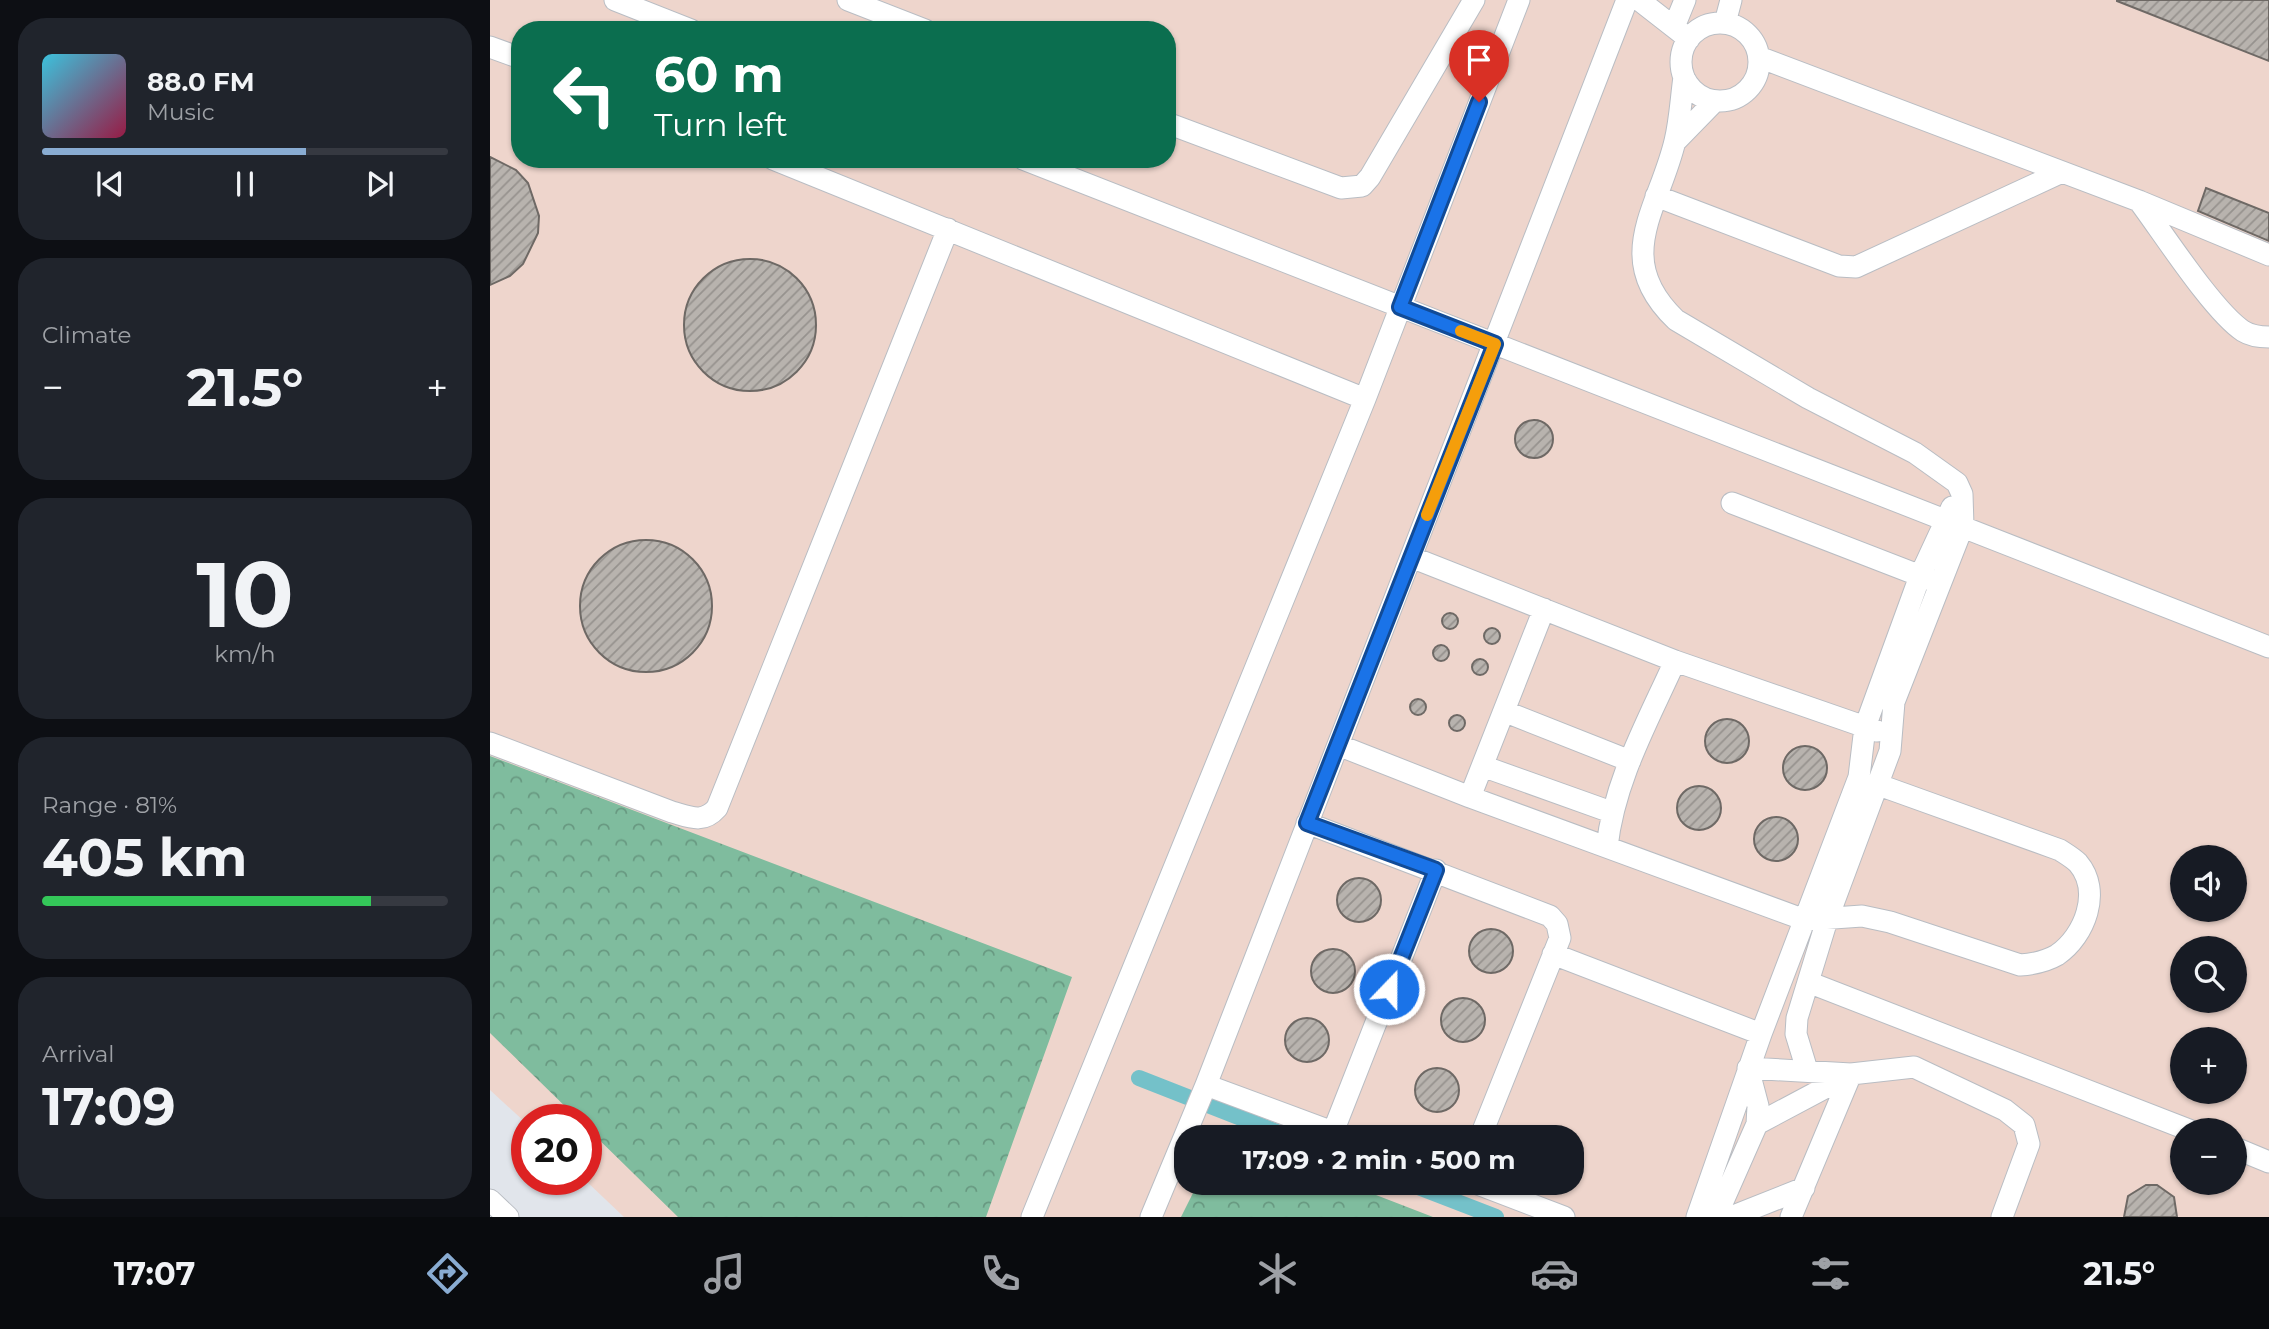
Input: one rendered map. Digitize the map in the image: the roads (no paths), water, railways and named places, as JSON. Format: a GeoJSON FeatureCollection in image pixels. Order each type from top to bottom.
{"type":"FeatureCollection","features":[{"type":"Feature","properties":{"kind":"lane"},"geometry":{"type":"LineString","coordinates":[[615,0],[668,21]]}},
{"type":"Feature","properties":{"kind":"lane"},"geometry":{"type":"LineString","coordinates":[[848,0],[902,21]]}},
{"type":"Feature","properties":{"kind":"lane"},"geometry":{"type":"LineString","coordinates":[[1176,126],[1341,188],[1362,186],[1370,177],[1474,0]]}},
{"type":"Feature","properties":{"kind":"lane"},"geometry":{"type":"LineString","coordinates":[[1032,1217],[1392,330],[1407,310],[1519,0]]}},
{"type":"Feature","properties":{"kind":"lane"},"geometry":{"type":"LineString","coordinates":[[1152,1217],[1206,1085],[1627,0]]}},
{"type":"Feature","properties":{"kind":"lane"},"geometry":{"type":"LineString","coordinates":[[1639,0],[1681,33]]}},
{"type":"Feature","properties":{"kind":"lane"},"geometry":{"type":"LineString","coordinates":[[1685,0],[1681,33],[1684,77],[1675,142],[1642,239],[1644,267],[1653,291],[1663,307],[1686,326],[1808,398],[1914,453],[1956,483],[1962,494],[1954,522],[1865,727],[1859,777],[1748,1068],[1698,1217]]}},
{"type":"Feature","properties":{"kind":"lane"},"geometry":{"type":"LineString","coordinates":[[1725,23],[1731,0]]}},
{"type":"Feature","properties":{"kind":"lane"},"geometry":{"type":"LineString","coordinates":[[1681,33],[1725,23],[1744,31],[1756,47],[1759,57],[1756,77],[1744,93],[1735,99],[1716,101],[1697,93],[1684,77]]}},
{"type":"Feature","properties":{"kind":"lane"},"geometry":{"type":"LineString","coordinates":[[490,47],[511,55]]}},
{"type":"Feature","properties":{"kind":"lane"},"geometry":{"type":"LineString","coordinates":[[1759,57],[2139,201],[2269,255]]}},
{"type":"Feature","properties":{"kind":"lane"},"geometry":{"type":"LineString","coordinates":[[1675,142],[1716,101]]}},
{"type":"Feature","properties":{"kind":"lane"},"geometry":{"type":"LineString","coordinates":[[796,168],[1364,398]]}},
{"type":"Feature","properties":{"kind":"lane"},"geometry":{"type":"LineString","coordinates":[[1046,168],[2269,647]]}},
{"type":"Feature","properties":{"kind":"lane"},"geometry":{"type":"LineString","coordinates":[[1656,196],[1839,266],[1856,267],[2062,172]]}},
{"type":"Feature","properties":{"kind":"lane"},"geometry":{"type":"LineString","coordinates":[[2139,201],[2224,314],[2243,331],[2257,337],[2269,337]]}},
{"type":"Feature","properties":{"kind":"lane"},"geometry":{"type":"LineString","coordinates":[[490,743],[673,812],[699,820],[710,816],[717,808],[948,229]]}},
{"type":"Feature","properties":{"kind":"lane"},"geometry":{"type":"LineString","coordinates":[[1732,503],[1930,579]]}},
{"type":"Feature","properties":{"kind":"lane"},"geometry":{"type":"LineString","coordinates":[[1411,557],[1675,661],[1892,736]]}},
{"type":"Feature","properties":{"kind":"lane"},"geometry":{"type":"LineString","coordinates":[[1807,1070],[1796,1034],[1797,1018],[1827,920],[1879,785],[1892,736],[1895,702],[1930,579]]}},
{"type":"Feature","properties":{"kind":"lane"},"geometry":{"type":"LineString","coordinates":[[1470,797],[1485,766],[1544,609]]}},
{"type":"Feature","properties":{"kind":"lane"},"geometry":{"type":"LineString","coordinates":[[1607,847],[1611,812],[1630,761],[1675,661]]}},
{"type":"Feature","properties":{"kind":"lane"},"geometry":{"type":"LineString","coordinates":[[1506,712],[1630,761]]}},
{"type":"Feature","properties":{"kind":"lane"},"geometry":{"type":"LineString","coordinates":[[1338,745],[1470,797],[1805,920],[1862,916],[1890,922],[2020,965],[2041,963],[2058,954],[2085,920],[2090,898],[2087,880],[2078,863],[2060,849],[1879,785]]}},
{"type":"Feature","properties":{"kind":"lane"},"geometry":{"type":"LineString","coordinates":[[1485,766],[1611,812]]}},
{"type":"Feature","properties":{"kind":"lane"},"geometry":{"type":"LineString","coordinates":[[1307,823],[1436,870],[1550,916],[1561,932],[1485,1125]]}},
{"type":"Feature","properties":{"kind":"lane"},"geometry":{"type":"LineString","coordinates":[[1345,1125],[1436,870]]}},
{"type":"Feature","properties":{"kind":"lane"},"geometry":{"type":"LineString","coordinates":[[1553,954],[1761,1034]]}},
{"type":"Feature","properties":{"kind":"lane"},"geometry":{"type":"LineString","coordinates":[[1808,982],[2170,1123]]}},
{"type":"Feature","properties":{"kind":"lane"},"geometry":{"type":"LineString","coordinates":[[1748,1068],[1851,1074],[1914,1067],[2014,1115],[2028,1134],[2029,1144],[2002,1217]]}},
{"type":"Feature","properties":{"kind":"lane"},"geometry":{"type":"LineString","coordinates":[[1716,1217],[1757,1124],[1758,1106],[1748,1068]]}},
{"type":"Feature","properties":{"kind":"lane"},"geometry":{"type":"LineString","coordinates":[[1757,1124],[1851,1074]]}},
{"type":"Feature","properties":{"kind":"lane"},"geometry":{"type":"LineString","coordinates":[[1791,1217],[1851,1074]]}},
{"type":"Feature","properties":{"kind":"lane"},"geometry":{"type":"LineString","coordinates":[[1206,1085],[1314,1125]]}},
{"type":"Feature","properties":{"kind":"lane"},"geometry":{"type":"LineString","coordinates":[[2247,1154],[2269,1162]]}},
{"type":"Feature","properties":{"kind":"lane"},"geometry":{"type":"LineString","coordinates":[[1731,1217],[1804,1188]]}},
{"type":"Feature","properties":{"kind":"lane"},"geometry":{"type":"LineString","coordinates":[[1506,1195],[1564,1217]]}},
{"type":"Feature","properties":{"kind":"lane"},"geometry":{"type":"LineString","coordinates":[[490,1200],[508,1217]]}},
{"type":"Feature","properties":{"kind":"waterway"},"geometry":{"type":"LineString","coordinates":[[1139,1078],[1259,1125]]}},
{"type":"Feature","properties":{"kind":"waterway"},"geometry":{"type":"LineString","coordinates":[[1439,1195],[1496,1217]]}}]}
